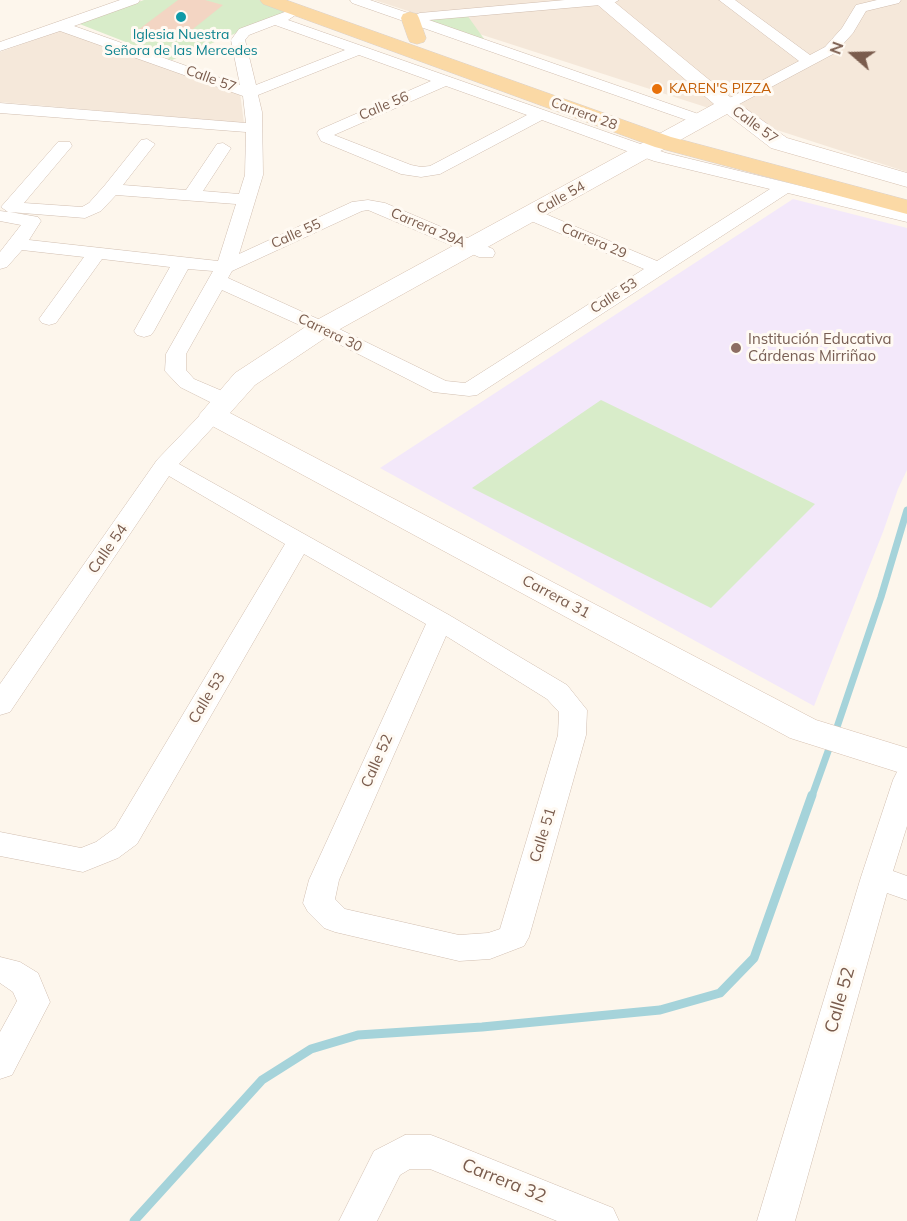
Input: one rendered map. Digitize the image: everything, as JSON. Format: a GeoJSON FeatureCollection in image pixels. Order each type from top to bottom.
{"type":"FeatureCollection","features":[{"type":"Feature","properties":{"kind":"main road","name":"Carrera 28"},"geometry":{"type":"LineString","coordinates":[[269,0],[304,5],[417,38],[694,130],[907,207]]}},
{"type":"Feature","properties":{"kind":"main road","name":"Carrera 28"},"geometry":{"type":"LineString","coordinates":[[304,5],[694,130],[907,189]]}},
{"type":"Feature","properties":{"kind":"main road"},"geometry":{"type":"LineString","coordinates":[[410,18],[417,38]]}},
{"type":"Feature","properties":{"kind":"street"},"geometry":{"type":"LineString","coordinates":[[0,47],[133,0]]}},
{"type":"Feature","properties":{"kind":"street","name":"Carrera 28"},"geometry":{"type":"LineString","coordinates":[[357,0],[502,49],[694,130],[784,188],[907,217]]}},
{"type":"Feature","properties":{"kind":"street"},"geometry":{"type":"LineString","coordinates":[[726,0],[809,61]]}},
{"type":"Feature","properties":{"kind":"street","name":"Calle 54"},"geometry":{"type":"LineString","coordinates":[[0,705],[165,465],[245,379],[694,130],[830,50],[848,30],[855,4],[894,0]]}},
{"type":"Feature","properties":{"kind":"street"},"geometry":{"type":"LineString","coordinates":[[410,18],[468,6],[596,1]]}},
{"type":"Feature","properties":{"kind":"street","name":"Calle 57"},"geometry":{"type":"LineString","coordinates":[[596,1],[694,130],[779,144],[907,180]]}},
{"type":"Feature","properties":{"kind":"street"},"geometry":{"type":"LineString","coordinates":[[219,408],[175,371],[176,354],[221,274],[248,200],[254,175],[254,112],[238,40],[239,36],[304,5]]}},
{"type":"Feature","properties":{"kind":"street"},"geometry":{"type":"LineString","coordinates":[[468,6],[502,49]]}},
{"type":"Feature","properties":{"kind":"street","name":"Carrera 28"},"geometry":{"type":"LineString","coordinates":[[275,20],[542,114],[694,130]]}},
{"type":"Feature","properties":{"kind":"street","name":"Calle 57"},"geometry":{"type":"LineString","coordinates":[[61,26],[249,93],[359,50]]}},
{"type":"Feature","properties":{"kind":"street","name":"Calle 56"},"geometry":{"type":"LineString","coordinates":[[444,81],[325,133],[327,138],[407,170],[421,172],[434,170],[542,114]]}},
{"type":"Feature","properties":{"kind":"street"},"geometry":{"type":"LineString","coordinates":[[0,108],[253,128]]}},
{"type":"Feature","properties":{"kind":"street"},"geometry":{"type":"LineString","coordinates":[[4,210],[85,213],[95,207],[147,144]]}},
{"type":"Feature","properties":{"kind":"street"},"geometry":{"type":"LineString","coordinates":[[4,210],[64,146]]}},
{"type":"Feature","properties":{"kind":"street"},"geometry":{"type":"LineString","coordinates":[[192,194],[223,148]]}},
{"type":"Feature","properties":{"kind":"street","name":"Calle 53"},"geometry":{"type":"LineString","coordinates":[[441,387],[469,390],[784,188]]}},
{"type":"Feature","properties":{"kind":"street"},"geometry":{"type":"LineString","coordinates":[[111,189],[248,200]]}},
{"type":"Feature","properties":{"kind":"street","name":"Calle 55"},"geometry":{"type":"LineString","coordinates":[[221,274],[358,206],[368,205]]}},
{"type":"Feature","properties":{"kind":"street","name":"Carrera 29A"},"geometry":{"type":"LineString","coordinates":[[368,205],[379,207],[479,250]]}},
{"type":"Feature","properties":{"kind":"street"},"geometry":{"type":"LineString","coordinates":[[0,263],[17,244],[32,221],[4,210]]}},
{"type":"Feature","properties":{"kind":"street","name":"Carrera 29"},"geometry":{"type":"LineString","coordinates":[[537,218],[657,268]]}},
{"type":"Feature","properties":{"kind":"street"},"geometry":{"type":"LineString","coordinates":[[17,244],[182,262],[221,274]]}},
{"type":"Feature","properties":{"kind":"street"},"geometry":{"type":"LineString","coordinates":[[49,320],[97,253]]}},
{"type":"Feature","properties":{"kind":"street"},"geometry":{"type":"LineString","coordinates":[[144,330],[182,262]]}},
{"type":"Feature","properties":{"kind":"street","name":"Carrera 30"},"geometry":{"type":"LineString","coordinates":[[221,274],[331,333],[441,387]]}},
{"type":"Feature","properties":{"kind":"street","name":"Carrera 31"},"geometry":{"type":"LineString","coordinates":[[219,408],[803,729],[816,725],[866,740],[907,744]]}},
{"type":"Feature","properties":{"kind":"street"},"geometry":{"type":"LineString","coordinates":[[165,465],[440,621]]}},
{"type":"Feature","properties":{"kind":"street","name":"Calle 53"},"geometry":{"type":"LineString","coordinates":[[0,844],[83,860],[107,850],[126,836],[299,541]]}},
{"type":"Feature","properties":{"kind":"street","name":"Calle 51"},"geometry":{"type":"LineString","coordinates":[[440,621],[557,692],[573,710],[572,735],[513,937],[490,946]]}},
{"type":"Feature","properties":{"kind":"street","name":"Calle 52"},"geometry":{"type":"LineString","coordinates":[[440,621],[324,880],[319,903],[335,919],[459,948],[490,946]]}},
{"type":"Feature","properties":{"kind":"street","name":"Carrera 31"},"geometry":{"type":"LineString","coordinates":[[866,740],[907,762]]}},
{"type":"Feature","properties":{"kind":"street","name":"Calle 52"},"geometry":{"type":"LineString","coordinates":[[776,1221],[876,877],[907,780]]}},
{"type":"Feature","properties":{"kind":"street"},"geometry":{"type":"LineString","coordinates":[[876,877],[907,888]]}},
{"type":"Feature","properties":{"kind":"street"},"geometry":{"type":"LineString","coordinates":[[0,1064],[34,1002],[13,976]]}},
{"type":"Feature","properties":{"kind":"street","name":"Carrera 32"},"geometry":{"type":"LineString","coordinates":[[358,1221],[387,1163],[405,1152],[431,1152],[577,1216]]}},
{"type":"Feature","properties":{"kind":"shaded area"},"geometry":{"type":"Polygon","coordinates":[[[374,0],[907,0],[907,172],[374,0]]]}},
{"type":"Feature","properties":{"kind":"shaded area"},"geometry":{"type":"Polygon","coordinates":[[[62,30],[240,93],[244,123],[0,102],[0,52],[62,30]]]}},
{"type":"Feature","properties":{"kind":"shaded area","name":"Institución Educativa Cárdenas Mirriñao"},"geometry":{"type":"Polygon","coordinates":[[[793,199],[907,228],[907,470],[814,706],[380,468],[793,199]]]}},
{"type":"Feature","properties":{"kind":"green space"},"geometry":{"type":"Polygon","coordinates":[[[144,0],[259,0],[291,10],[172,60],[77,23],[144,0]]]}},
{"type":"Feature","properties":{"kind":"green space"},"geometry":{"type":"Polygon","coordinates":[[[467,15],[487,43],[425,19],[467,15]]]}},
{"type":"Feature","properties":{"kind":"green space"},"geometry":{"type":"Polygon","coordinates":[[[601,400],[815,504],[711,608],[472,488],[601,400]]]}},
{"type":"Feature","properties":{"kind":"building","name":"Iglesia Nuestra Señora de las Mercedes"},"geometry":{"type":"Polygon","coordinates":[[[178,0],[205,0],[223,5],[183,37],[138,30],[178,0]]]}},
{"type":"Feature","properties":{"kind":"waterway"},"geometry":{"type":"LineString","coordinates":[[835,733],[881,597],[907,510]]}},
{"type":"Feature","properties":{"kind":"waterway"},"geometry":{"type":"LineString","coordinates":[[812,796],[831,743]]}},
{"type":"Feature","properties":{"kind":"waterway"},"geometry":{"type":"LineString","coordinates":[[134,1221],[262,1080],[311,1049],[358,1035],[482,1027],[660,1010],[720,993],[754,958],[812,795]]}},
{"type":"Feature","properties":{"kind":"place","name":"Iglesia Nuestra Señora de las Mercedes"},"geometry":{"type":"Point","coordinates":[181,17]}},
{"type":"Feature","properties":{"kind":"place","name":"KAREN'S PIZZA"},"geometry":{"type":"Point","coordinates":[657,89]}},
{"type":"Feature","properties":{"kind":"place","name":"Institución Educativa Cárdenas Mirriñao"},"geometry":{"type":"Point","coordinates":[736,348]}}]}
